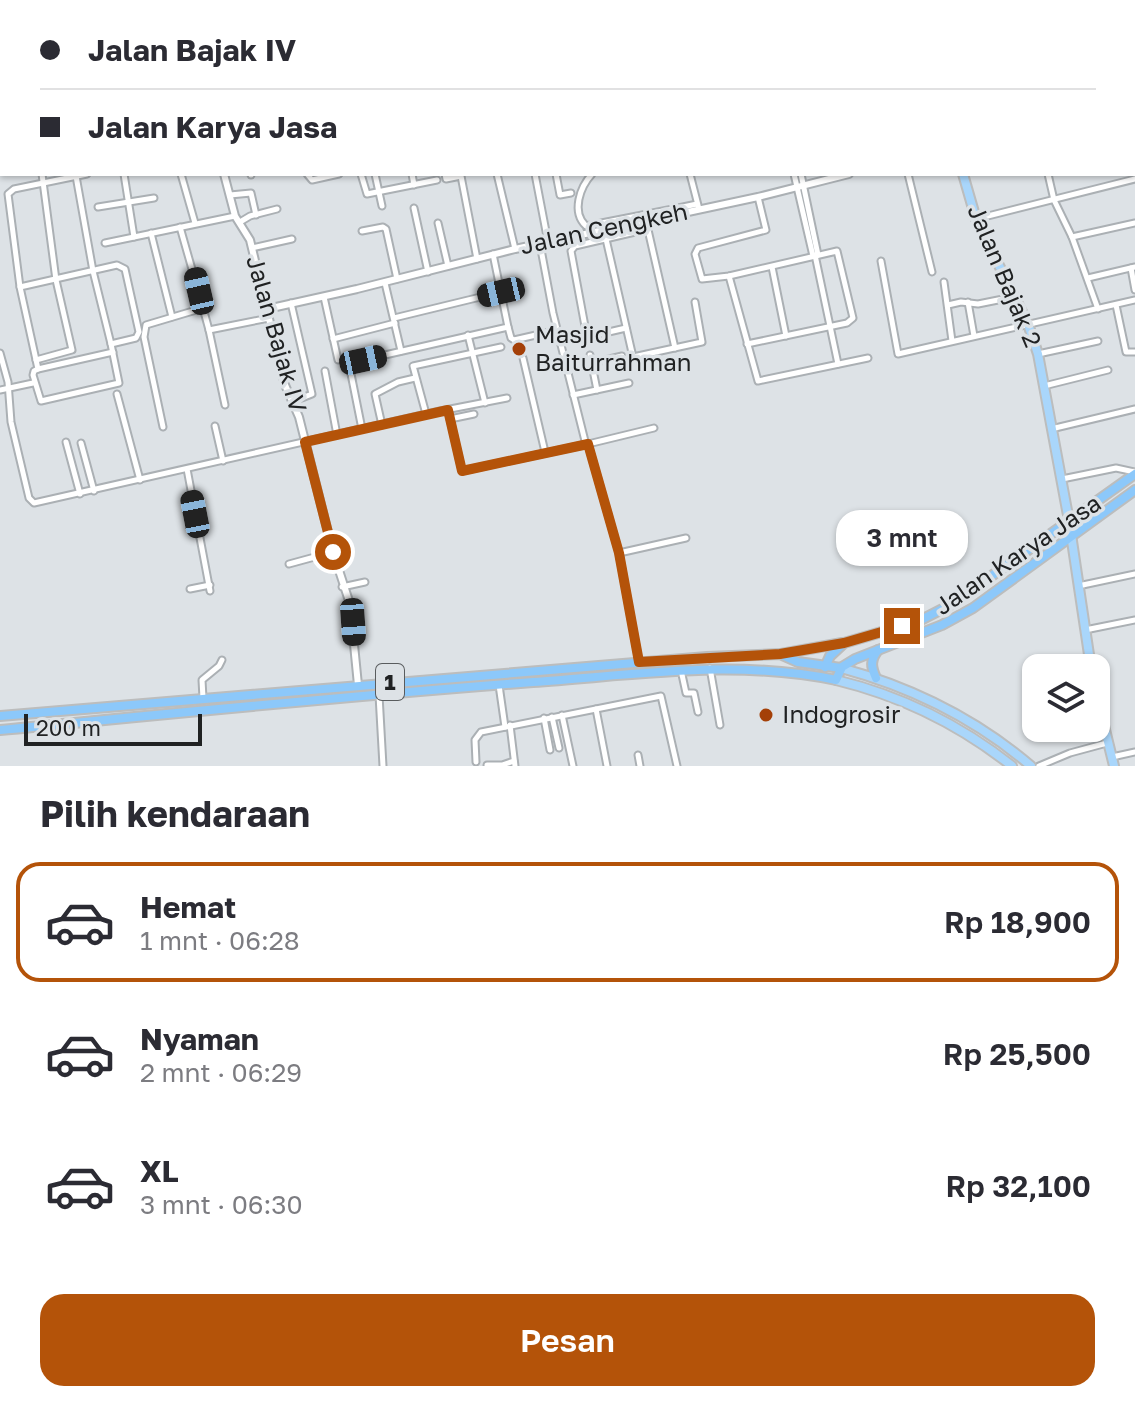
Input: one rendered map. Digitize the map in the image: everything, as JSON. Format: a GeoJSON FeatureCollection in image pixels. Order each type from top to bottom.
{"type":"FeatureCollection","features":[{"type":"Feature","properties":{"kind":"highway","name":"Jalan Karya Jasa"},"geometry":{"type":"LineString","coordinates":[[780,654],[844,643],[919,621],[937,612],[1135,473]]}},
{"type":"Feature","properties":{"kind":"highway","name":"Jalan Karya Jasa"},"geometry":{"type":"LineString","coordinates":[[841,668],[855,659],[959,616],[1135,490]]}},
{"type":"Feature","properties":{"kind":"highway"},"geometry":{"type":"LineString","coordinates":[[822,677],[834,651],[844,643]]}},
{"type":"Feature","properties":{"kind":"highway"},"geometry":{"type":"LineString","coordinates":[[876,678],[871,669],[872,660],[879,650]]}},
{"type":"Feature","properties":{"kind":"highway","name":"1"},"geometry":{"type":"LineString","coordinates":[[0,716],[639,662],[780,654],[798,662],[841,668]]}},
{"type":"Feature","properties":{"kind":"highway","name":"1"},"geometry":{"type":"LineString","coordinates":[[0,730],[378,693],[710,668],[770,670],[836,680]]}},
{"type":"Feature","properties":{"kind":"highway"},"geometry":{"type":"LineString","coordinates":[[836,680],[841,668]]}},
{"type":"Feature","properties":{"kind":"main road","name":"Jalan Bajak 2"},"geometry":{"type":"LineString","coordinates":[[964,176],[976,219],[1028,324],[1038,354],[1069,521],[1089,654]]}},
{"type":"Feature","properties":{"kind":"main road"},"geometry":{"type":"LineString","coordinates":[[841,668],[876,678],[935,702],[969,721],[1031,766]]}},
{"type":"Feature","properties":{"kind":"main road"},"geometry":{"type":"LineString","coordinates":[[836,680],[871,689],[930,712],[966,732],[1012,766]]}},
{"type":"Feature","properties":{"kind":"main road"},"geometry":{"type":"LineString","coordinates":[[1107,743],[1112,762]]}},
{"type":"Feature","properties":{"kind":"street"},"geometry":{"type":"LineString","coordinates":[[36,360],[72,350],[56,280],[42,176]]}},
{"type":"Feature","properties":{"kind":"street"},"geometry":{"type":"LineString","coordinates":[[38,369],[20,287],[7,196],[14,189],[43,182],[76,176],[93,271],[113,352],[118,384],[43,402],[40,400],[34,371],[113,352]]}},
{"type":"Feature","properties":{"kind":"street"},"geometry":{"type":"LineString","coordinates":[[124,176],[134,237]]}},
{"type":"Feature","properties":{"kind":"street"},"geometry":{"type":"LineString","coordinates":[[182,176],[195,223]]}},
{"type":"Feature","properties":{"kind":"street","name":"Jalan Bajak IV"},"geometry":{"type":"LineString","coordinates":[[225,176],[238,219],[252,248],[285,385],[294,401],[342,587],[352,614],[358,685]]}},
{"type":"Feature","properties":{"kind":"street"},"geometry":{"type":"LineString","coordinates":[[309,176],[312,180],[330,176]]}},
{"type":"Feature","properties":{"kind":"street"},"geometry":{"type":"LineString","coordinates":[[362,176],[366,193],[437,180]]}},
{"type":"Feature","properties":{"kind":"street"},"geometry":{"type":"LineString","coordinates":[[375,176],[382,206]]}},
{"type":"Feature","properties":{"kind":"street"},"geometry":{"type":"LineString","coordinates":[[412,176],[414,185]]}},
{"type":"Feature","properties":{"kind":"street"},"geometry":{"type":"LineString","coordinates":[[446,176],[461,176],[477,259]]}},
{"type":"Feature","properties":{"kind":"street"},"geometry":{"type":"LineString","coordinates":[[497,176],[515,249]]}},
{"type":"Feature","properties":{"kind":"street"},"geometry":{"type":"LineString","coordinates":[[535,176],[548,242]]}},
{"type":"Feature","properties":{"kind":"street"},"geometry":{"type":"LineString","coordinates":[[556,176],[560,195],[571,193]]}},
{"type":"Feature","properties":{"kind":"street"},"geometry":{"type":"LineString","coordinates":[[590,176],[582,189],[579,204],[580,220],[586,226],[678,211]]}},
{"type":"Feature","properties":{"kind":"street"},"geometry":{"type":"LineString","coordinates":[[690,176],[698,207]]}},
{"type":"Feature","properties":{"kind":"street"},"geometry":{"type":"LineString","coordinates":[[797,176],[838,364]]}},
{"type":"Feature","properties":{"kind":"street","name":"Jalan Cengkeh"},"geometry":{"type":"LineString","coordinates":[[267,309],[385,283],[515,249],[647,225],[678,211],[758,197],[841,176]]}},
{"type":"Feature","properties":{"kind":"street"},"geometry":{"type":"LineString","coordinates":[[908,176],[932,272]]}},
{"type":"Feature","properties":{"kind":"street"},"geometry":{"type":"LineString","coordinates":[[1048,176],[1054,200],[1072,237],[1098,309]]}},
{"type":"Feature","properties":{"kind":"street"},"geometry":{"type":"LineString","coordinates":[[976,219],[1135,176]]}},
{"type":"Feature","properties":{"kind":"street"},"geometry":{"type":"LineString","coordinates":[[230,195],[251,193],[256,215]]}},
{"type":"Feature","properties":{"kind":"street"},"geometry":{"type":"LineString","coordinates":[[747,344],[852,321],[853,314],[837,251],[702,280],[696,249],[765,232],[766,222],[758,197]]}},
{"type":"Feature","properties":{"kind":"street"},"geometry":{"type":"LineString","coordinates":[[98,207],[154,198]]}},
{"type":"Feature","properties":{"kind":"street"},"geometry":{"type":"LineString","coordinates":[[414,208],[428,272]]}},
{"type":"Feature","properties":{"kind":"street"},"geometry":{"type":"LineString","coordinates":[[105,243],[277,209]]}},
{"type":"Feature","properties":{"kind":"street"},"geometry":{"type":"LineString","coordinates":[[438,223],[448,267]]}},
{"type":"Feature","properties":{"kind":"street"},"geometry":{"type":"LineString","coordinates":[[1072,237],[1135,223]]}},
{"type":"Feature","properties":{"kind":"street"},"geometry":{"type":"LineString","coordinates":[[626,328],[587,337],[571,251],[575,246],[647,225],[675,348]]}},
{"type":"Feature","properties":{"kind":"street"},"geometry":{"type":"LineString","coordinates":[[180,227],[209,330],[225,405]]}},
{"type":"Feature","properties":{"kind":"street"},"geometry":{"type":"LineString","coordinates":[[362,231],[386,229],[397,279]]}},
{"type":"Feature","properties":{"kind":"street"},"geometry":{"type":"LineString","coordinates":[[151,233],[172,317]]}},
{"type":"Feature","properties":{"kind":"street"},"geometry":{"type":"LineString","coordinates":[[252,248],[292,239]]}},
{"type":"Feature","properties":{"kind":"street"},"geometry":{"type":"LineString","coordinates":[[606,239],[633,357],[702,341],[695,302]]}},
{"type":"Feature","properties":{"kind":"street"},"geometry":{"type":"LineString","coordinates":[[540,244],[583,437],[588,444],[619,553],[639,662]]}},
{"type":"Feature","properties":{"kind":"street"},"geometry":{"type":"LineString","coordinates":[[493,254],[511,338],[514,340],[558,330]]}},
{"type":"Feature","properties":{"kind":"street"},"geometry":{"type":"LineString","coordinates":[[881,261],[898,354],[1135,300]]}},
{"type":"Feature","properties":{"kind":"street"},"geometry":{"type":"LineString","coordinates":[[20,287],[122,265],[139,335],[111,344]]}},
{"type":"Feature","properties":{"kind":"street"},"geometry":{"type":"LineString","coordinates":[[771,266],[786,336]]}},
{"type":"Feature","properties":{"kind":"street"},"geometry":{"type":"LineString","coordinates":[[1088,278],[1133,268],[1135,290]]}},
{"type":"Feature","properties":{"kind":"street"},"geometry":{"type":"LineString","coordinates":[[729,276],[758,381],[868,358]]}},
{"type":"Feature","properties":{"kind":"street"},"geometry":{"type":"LineString","coordinates":[[944,282],[952,341]]}},
{"type":"Feature","properties":{"kind":"street"},"geometry":{"type":"LineString","coordinates":[[385,283],[401,351]]}},
{"type":"Feature","properties":{"kind":"street"},"geometry":{"type":"LineString","coordinates":[[333,339],[501,292]]}},
{"type":"Feature","properties":{"kind":"street"},"geometry":{"type":"LineString","coordinates":[[324,297],[338,360]]}},
{"type":"Feature","properties":{"kind":"street"},"geometry":{"type":"LineString","coordinates":[[948,305],[978,304],[1015,297]]}},
{"type":"Feature","properties":{"kind":"street"},"geometry":{"type":"LineString","coordinates":[[968,302],[974,336]]}},
{"type":"Feature","properties":{"kind":"street"},"geometry":{"type":"LineString","coordinates":[[291,303],[312,393],[309,397],[294,401]]}},
{"type":"Feature","properties":{"kind":"street"},"geometry":{"type":"LineString","coordinates":[[1116,305],[1126,352],[1135,352]]}},
{"type":"Feature","properties":{"kind":"street"},"geometry":{"type":"LineString","coordinates":[[163,427],[143,332],[149,323],[203,308]]}},
{"type":"Feature","properties":{"kind":"street"},"geometry":{"type":"LineString","coordinates":[[209,330],[269,318]]}},
{"type":"Feature","properties":{"kind":"street"},"geometry":{"type":"LineString","coordinates":[[363,360],[508,327]]}},
{"type":"Feature","properties":{"kind":"street"},"geometry":{"type":"LineString","coordinates":[[468,335],[485,403]]}},
{"type":"Feature","properties":{"kind":"street"},"geometry":{"type":"LineString","coordinates":[[1038,354],[1098,341]]}},
{"type":"Feature","properties":{"kind":"street"},"geometry":{"type":"LineString","coordinates":[[426,414],[414,366],[501,347]]}},
{"type":"Feature","properties":{"kind":"street"},"geometry":{"type":"LineString","coordinates":[[0,353],[11,422],[30,501],[42,502],[94,491],[507,398]]}},
{"type":"Feature","properties":{"kind":"street"},"geometry":{"type":"LineString","coordinates":[[590,355],[597,390]]}},
{"type":"Feature","properties":{"kind":"street"},"geometry":{"type":"LineString","coordinates":[[592,363],[622,356]]}},
{"type":"Feature","properties":{"kind":"street"},"geometry":{"type":"LineString","coordinates":[[523,358],[545,452]]}},
{"type":"Feature","properties":{"kind":"street"},"geometry":{"type":"LineString","coordinates":[[350,369],[362,429]]}},
{"type":"Feature","properties":{"kind":"street"},"geometry":{"type":"LineString","coordinates":[[1044,386],[1108,370]]}},
{"type":"Feature","properties":{"kind":"street"},"geometry":{"type":"LineString","coordinates":[[325,371],[337,435]]}},
{"type":"Feature","properties":{"kind":"street"},"geometry":{"type":"LineString","coordinates":[[382,425],[375,394],[398,382],[415,378]]}},
{"type":"Feature","properties":{"kind":"street"},"geometry":{"type":"LineString","coordinates":[[0,390],[33,383]]}},
{"type":"Feature","properties":{"kind":"street"},"geometry":{"type":"LineString","coordinates":[[573,395],[629,383]]}},
{"type":"Feature","properties":{"kind":"street"},"geometry":{"type":"LineString","coordinates":[[117,394],[140,480]]}},
{"type":"Feature","properties":{"kind":"street"},"geometry":{"type":"LineString","coordinates":[[1051,429],[1135,409]]}},
{"type":"Feature","properties":{"kind":"street"},"geometry":{"type":"LineString","coordinates":[[448,410],[462,471],[654,428]]}},
{"type":"Feature","properties":{"kind":"street"},"geometry":{"type":"LineString","coordinates":[[450,419],[474,414]]}},
{"type":"Feature","properties":{"kind":"street"},"geometry":{"type":"LineString","coordinates":[[215,426],[223,461]]}},
{"type":"Feature","properties":{"kind":"street"},"geometry":{"type":"LineString","coordinates":[[66,442],[80,494]]}},
{"type":"Feature","properties":{"kind":"street"},"geometry":{"type":"LineString","coordinates":[[81,443],[94,491]]}},
{"type":"Feature","properties":{"kind":"street"},"geometry":{"type":"LineString","coordinates":[[1061,480],[1116,468],[1135,473]]}},
{"type":"Feature","properties":{"kind":"street"},"geometry":{"type":"LineString","coordinates":[[187,469],[210,588],[190,589]]}},
{"type":"Feature","properties":{"kind":"street"},"geometry":{"type":"LineString","coordinates":[[619,553],[686,538]]}},
{"type":"Feature","properties":{"kind":"street"},"geometry":{"type":"LineString","coordinates":[[289,564],[333,552]]}},
{"type":"Feature","properties":{"kind":"street"},"geometry":{"type":"LineString","coordinates":[[1078,586],[1135,574]]}},
{"type":"Feature","properties":{"kind":"street"},"geometry":{"type":"LineString","coordinates":[[342,587],[365,582]]}},
{"type":"Feature","properties":{"kind":"street"},"geometry":{"type":"LineString","coordinates":[[1085,630],[1135,620]]}},
{"type":"Feature","properties":{"kind":"street"},"geometry":{"type":"LineString","coordinates":[[203,699],[202,680],[222,660]]}},
{"type":"Feature","properties":{"kind":"street"},"geometry":{"type":"LineString","coordinates":[[710,668],[720,725]]}},
{"type":"Feature","properties":{"kind":"street"},"geometry":{"type":"LineString","coordinates":[[681,670],[686,693],[694,693],[698,712]]}},
{"type":"Feature","properties":{"kind":"street"},"geometry":{"type":"LineString","coordinates":[[487,765],[514,764],[499,685]]}},
{"type":"Feature","properties":{"kind":"street"},"geometry":{"type":"LineString","coordinates":[[378,693],[383,766]]}},
{"type":"Feature","properties":{"kind":"street"},"geometry":{"type":"LineString","coordinates":[[476,762],[477,734],[661,696],[677,766]]}},
{"type":"Feature","properties":{"kind":"street"},"geometry":{"type":"LineString","coordinates":[[596,709],[607,766]]}},
{"type":"Feature","properties":{"kind":"street"},"geometry":{"type":"LineString","coordinates":[[562,715],[573,766]]}},
{"type":"Feature","properties":{"kind":"street"},"geometry":{"type":"LineString","coordinates":[[552,717],[559,748]]}},
{"type":"Feature","properties":{"kind":"street"},"geometry":{"type":"LineString","coordinates":[[544,718],[550,750]]}},
{"type":"Feature","properties":{"kind":"street"},"geometry":{"type":"LineString","coordinates":[[1039,766],[1107,743]]}},
{"type":"Feature","properties":{"kind":"street"},"geometry":{"type":"LineString","coordinates":[[1112,762],[1135,752]]}},
{"type":"Feature","properties":{"kind":"street"},"geometry":{"type":"LineString","coordinates":[[638,755],[640,766]]}},
{"type":"Feature","properties":{"kind":"place","name":"Masjid Baiturrahman"},"geometry":{"type":"Point","coordinates":[519,349]}},
{"type":"Feature","properties":{"kind":"place","name":"Indogrosir"},"geometry":{"type":"Point","coordinates":[766,715]}},
{"type":"Feature","properties":{"kind":"route"},"geometry":{"type":"LineString","coordinates":[[333,552],[305,442],[448,410],[462,471],[588,444],[619,553],[639,662],[780,654],[844,643],[902,626]]}}]}
